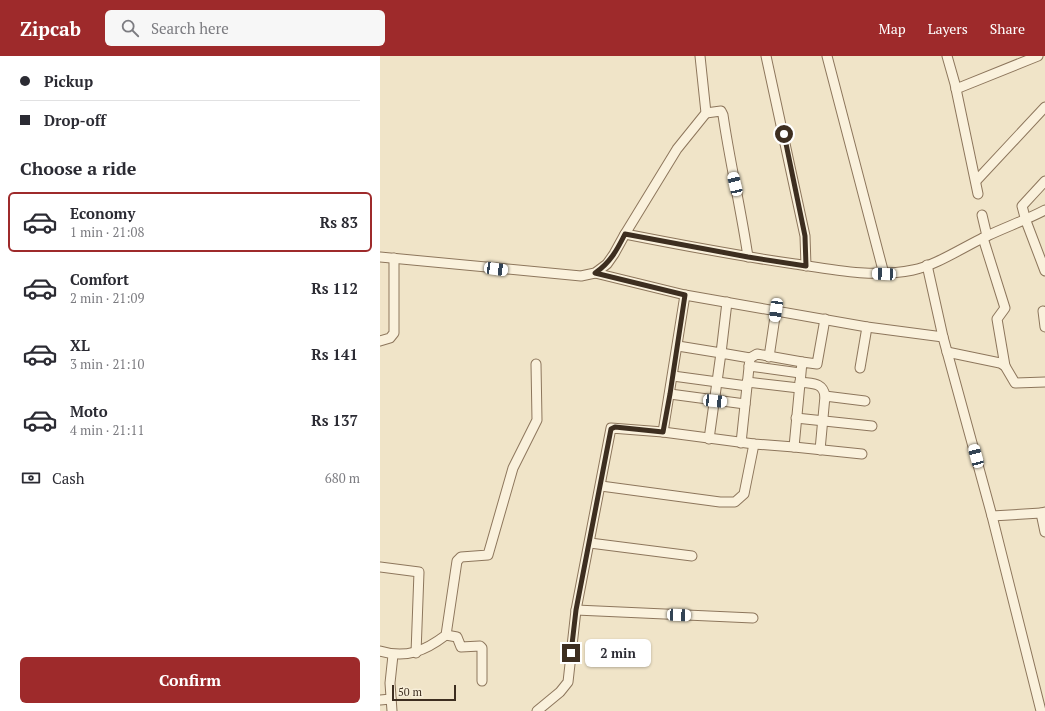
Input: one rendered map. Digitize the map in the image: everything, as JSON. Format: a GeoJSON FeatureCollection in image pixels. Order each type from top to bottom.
{"type":"FeatureCollection","features":[{"type":"Feature","properties":{"kind":"street"},"geometry":{"type":"LineString","coordinates":[[700,56],[706,113]]}},
{"type":"Feature","properties":{"kind":"street"},"geometry":{"type":"LineString","coordinates":[[766,56],[805,236],[806,266]]}},
{"type":"Feature","properties":{"kind":"street"},"geometry":{"type":"LineString","coordinates":[[827,56],[884,274]]}},
{"type":"Feature","properties":{"kind":"street"},"geometry":{"type":"LineString","coordinates":[[947,56],[956,89],[978,194]]}},
{"type":"Feature","properties":{"kind":"street"},"geometry":{"type":"LineString","coordinates":[[956,89],[1033,57]]}},
{"type":"Feature","properties":{"kind":"street"},"geometry":{"type":"LineString","coordinates":[[976,181],[1045,107]]}},
{"type":"Feature","properties":{"kind":"street"},"geometry":{"type":"LineString","coordinates":[[380,257],[516,271],[586,276],[595,273],[606,264],[614,254],[677,149],[706,113],[720,111],[724,115],[729,158],[741,209],[748,257]]}},
{"type":"Feature","properties":{"kind":"street"},"geometry":{"type":"LineString","coordinates":[[1045,181],[1022,206],[1026,221],[1045,271]]}},
{"type":"Feature","properties":{"kind":"street"},"geometry":{"type":"LineString","coordinates":[[625,234],[748,257],[806,266],[860,273],[884,274],[914,270],[927,265],[985,237],[1026,221],[1045,210]]}},
{"type":"Feature","properties":{"kind":"street"},"geometry":{"type":"LineString","coordinates":[[982,215],[985,237],[1005,308],[997,319],[1005,366],[1015,383],[1045,382]]}},
{"type":"Feature","properties":{"kind":"street"},"geometry":{"type":"LineString","coordinates":[[380,341],[390,338],[394,333],[394,258]]}},
{"type":"Feature","properties":{"kind":"street"},"geometry":{"type":"LineString","coordinates":[[927,265],[943,337],[992,516],[1041,711]]}},
{"type":"Feature","properties":{"kind":"street"},"geometry":{"type":"LineString","coordinates":[[595,273],[685,295],[867,327],[943,337]]}},
{"type":"Feature","properties":{"kind":"street"},"geometry":{"type":"LineString","coordinates":[[663,432],[685,295]]}},
{"type":"Feature","properties":{"kind":"street"},"geometry":{"type":"LineString","coordinates":[[709,439],[727,302]]}},
{"type":"Feature","properties":{"kind":"street"},"geometry":{"type":"LineString","coordinates":[[769,357],[776,310]]}},
{"type":"Feature","properties":{"kind":"street"},"geometry":{"type":"LineString","coordinates":[[1043,311],[1045,328]]}},
{"type":"Feature","properties":{"kind":"street"},"geometry":{"type":"LineString","coordinates":[[741,443],[749,362],[757,354],[817,364],[825,319]]}},
{"type":"Feature","properties":{"kind":"street"},"geometry":{"type":"LineString","coordinates":[[860,368],[867,327]]}},
{"type":"Feature","properties":{"kind":"street"},"geometry":{"type":"LineString","coordinates":[[678,346],[721,353],[800,381],[819,384],[822,387],[825,396],[820,450]]}},
{"type":"Feature","properties":{"kind":"street"},"geometry":{"type":"LineString","coordinates":[[947,352],[995,360],[1005,366]]}},
{"type":"Feature","properties":{"kind":"street"},"geometry":{"type":"LineString","coordinates":[[794,447],[802,362]]}},
{"type":"Feature","properties":{"kind":"street"},"geometry":{"type":"LineString","coordinates":[[446,635],[457,561],[461,557],[488,555],[513,468],[538,420],[536,364]]}},
{"type":"Feature","properties":{"kind":"street"},"geometry":{"type":"LineString","coordinates":[[673,376],[717,382],[747,384],[800,381]]}},
{"type":"Feature","properties":{"kind":"street"},"geometry":{"type":"LineString","coordinates":[[670,394],[745,404]]}},
{"type":"Feature","properties":{"kind":"street"},"geometry":{"type":"LineString","coordinates":[[825,396],[865,401]]}},
{"type":"Feature","properties":{"kind":"street"},"geometry":{"type":"LineString","coordinates":[[796,418],[872,426]]}},
{"type":"Feature","properties":{"kind":"street"},"geometry":{"type":"LineString","coordinates":[[537,711],[560,692],[568,682],[576,610],[611,428],[663,432],[741,443],[862,454]]}},
{"type":"Feature","properties":{"kind":"street"},"geometry":{"type":"LineString","coordinates":[[601,486],[720,502],[735,502],[744,494],[754,444]]}},
{"type":"Feature","properties":{"kind":"street"},"geometry":{"type":"LineString","coordinates":[[992,516],[1043,513],[1045,532]]}},
{"type":"Feature","properties":{"kind":"street"},"geometry":{"type":"LineString","coordinates":[[590,543],[692,556]]}},
{"type":"Feature","properties":{"kind":"street"},"geometry":{"type":"LineString","coordinates":[[380,567],[419,572],[416,652]]}},
{"type":"Feature","properties":{"kind":"street"},"geometry":{"type":"LineString","coordinates":[[576,610],[753,618]]}},
{"type":"Feature","properties":{"kind":"street"},"geometry":{"type":"LineString","coordinates":[[380,651],[403,656],[416,652],[446,635],[457,637],[461,647],[480,646],[482,648],[482,682]]}},
{"type":"Feature","properties":{"kind":"street"},"geometry":{"type":"LineString","coordinates":[[392,711],[390,683],[393,655]]}},
{"type":"Feature","properties":{"kind":"street"},"geometry":{"type":"LineString","coordinates":[[380,700],[391,699]]}},
{"type":"Feature","properties":{"kind":"route"},"geometry":{"type":"LineString","coordinates":[[571,653],[576,610],[611,428],[615,427],[663,432],[685,295],[595,273],[606,264],[614,254],[625,234],[748,257],[806,266],[805,236],[784,134]]}}]}
